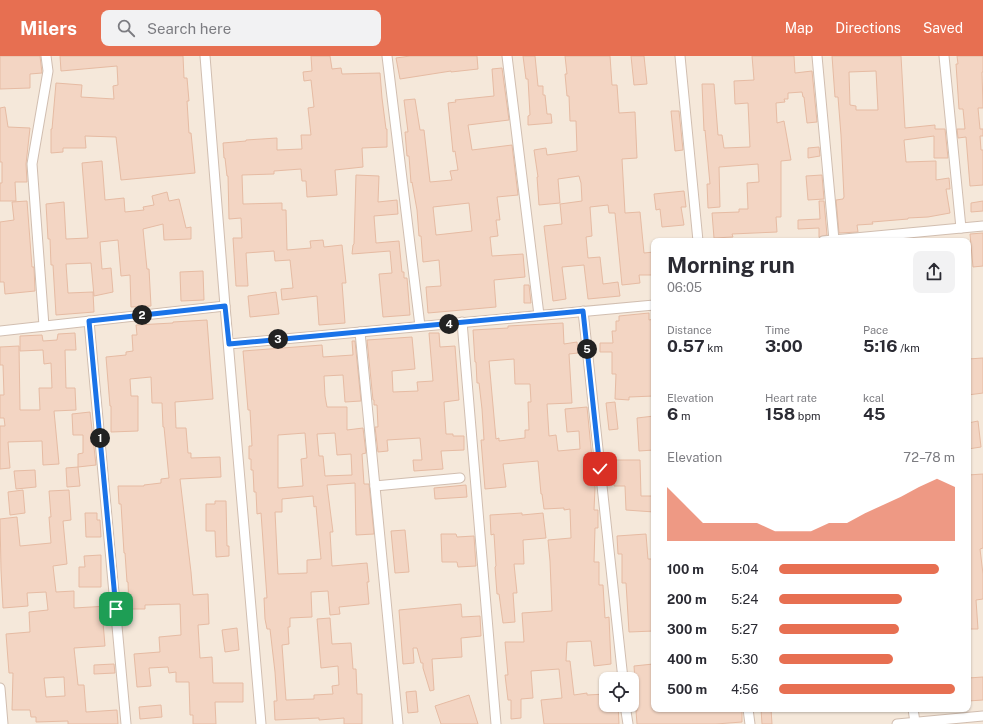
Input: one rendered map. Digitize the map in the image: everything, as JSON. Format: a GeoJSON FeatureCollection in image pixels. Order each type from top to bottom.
{"type":"FeatureCollection","features":[{"type":"Feature","properties":{"kind":"street"},"geometry":{"type":"LineString","coordinates":[[44,326],[32,164],[48,71],[46,56]]}},
{"type":"Feature","properties":{"kind":"street"},"geometry":{"type":"LineString","coordinates":[[205,56],[225,306],[262,724]]}},
{"type":"Feature","properties":{"kind":"street"},"geometry":{"type":"LineString","coordinates":[[387,56],[420,326]]}},
{"type":"Feature","properties":{"kind":"street"},"geometry":{"type":"LineString","coordinates":[[507,56],[539,315]]}},
{"type":"Feature","properties":{"kind":"street"},"geometry":{"type":"LineString","coordinates":[[680,56],[698,238]]}},
{"type":"Feature","properties":{"kind":"street"},"geometry":{"type":"LineString","coordinates":[[817,56],[834,238]]}},
{"type":"Feature","properties":{"kind":"street"},"geometry":{"type":"LineString","coordinates":[[944,56],[961,228]]}},
{"type":"Feature","properties":{"kind":"street"},"geometry":{"type":"LineString","coordinates":[[871,238],[983,226]]}},
{"type":"Feature","properties":{"kind":"street"},"geometry":{"type":"LineString","coordinates":[[229,344],[651,305]]}},
{"type":"Feature","properties":{"kind":"street"},"geometry":{"type":"LineString","coordinates":[[0,331],[225,306]]}},
{"type":"Feature","properties":{"kind":"street"},"geometry":{"type":"LineString","coordinates":[[583,311],[622,672]]}},
{"type":"Feature","properties":{"kind":"street"},"geometry":{"type":"LineString","coordinates":[[89,321],[126,724]]}},
{"type":"Feature","properties":{"kind":"street"},"geometry":{"type":"LineString","coordinates":[[462,322],[496,724]]}},
{"type":"Feature","properties":{"kind":"street"},"geometry":{"type":"LineString","coordinates":[[360,332],[398,724]]}},
{"type":"Feature","properties":{"kind":"street"},"geometry":{"type":"LineString","coordinates":[[375,486],[460,478]]}},
{"type":"Feature","properties":{"kind":"street"},"geometry":{"type":"LineString","coordinates":[[0,688],[3,724]]}},
{"type":"Feature","properties":{"kind":"street"},"geometry":{"type":"LineString","coordinates":[[627,712],[628,724]]}},
{"type":"Feature","properties":{"kind":"street"},"geometry":{"type":"LineString","coordinates":[[748,712],[750,724]]}},
{"type":"Feature","properties":{"kind":"street"},"geometry":{"type":"LineString","coordinates":[[913,712],[915,722]]}},
{"type":"Feature","properties":{"kind":"street"},"geometry":{"type":"LineString","coordinates":[[896,724],[983,716]]}},
{"type":"Feature","properties":{"kind":"shaded area"},"geometry":{"type":"Polygon","coordinates":[[[0,56],[983,56],[983,724],[0,724],[0,56]]]}},
{"type":"Feature","properties":{"kind":"building"},"geometry":{"type":"Polygon","coordinates":[[[0,56],[40,56],[42,73],[30,74],[30,88],[0,89],[0,56]]]}},
{"type":"Feature","properties":{"kind":"building"},"geometry":{"type":"Polygon","coordinates":[[[60,56],[183,56],[184,78],[187,78],[189,101],[187,101],[189,133],[191,133],[195,173],[121,180],[116,137],[85,136],[86,148],[63,148],[63,152],[51,153],[51,129],[56,83],[82,85],[81,97],[114,99],[113,86],[118,85],[117,66],[61,71],[60,56]]]}},
{"type":"Feature","properties":{"kind":"building"},"geometry":{"type":"Polygon","coordinates":[[[311,56],[330,56],[332,69],[341,68],[342,74],[380,73],[387,129],[387,147],[362,148],[363,167],[335,170],[337,195],[307,197],[306,181],[302,181],[301,169],[274,171],[274,174],[242,175],[243,204],[282,203],[282,210],[286,210],[287,250],[311,248],[310,241],[323,240],[324,247],[342,245],[346,283],[342,283],[345,323],[319,325],[317,296],[282,300],[281,289],[293,288],[290,260],[275,261],[274,251],[246,253],[248,286],[236,286],[233,238],[242,238],[241,218],[229,219],[228,176],[224,158],[223,143],[277,138],[277,150],[302,149],[301,135],[311,135],[308,108],[314,107],[311,80],[304,81],[303,72],[312,71],[311,56]]]}},
{"type":"Feature","properties":{"kind":"building"},"geometry":{"type":"Polygon","coordinates":[[[410,56],[477,56],[478,69],[451,71],[400,79],[396,58],[410,56]]]}},
{"type":"Feature","properties":{"kind":"building"},"geometry":{"type":"Polygon","coordinates":[[[523,56],[535,56],[538,86],[543,86],[543,95],[545,95],[547,114],[551,114],[552,123],[528,125],[528,116],[530,115],[528,79],[526,79],[523,56]]]}},
{"type":"Feature","properties":{"kind":"building"},"geometry":{"type":"Polygon","coordinates":[[[565,56],[610,56],[612,85],[617,85],[619,113],[635,112],[637,158],[622,159],[625,213],[640,212],[644,253],[651,252],[651,275],[639,275],[640,283],[622,285],[615,213],[609,213],[608,205],[590,207],[592,236],[586,237],[588,258],[600,257],[603,284],[618,282],[620,296],[588,299],[584,265],[562,267],[566,299],[553,301],[544,226],[562,224],[560,204],[582,201],[581,183],[579,176],[558,179],[560,203],[539,205],[538,177],[534,150],[546,148],[547,155],[577,151],[576,121],[570,121],[569,96],[567,96],[565,74],[567,74],[565,56]]]}},
{"type":"Feature","properties":{"kind":"building"},"geometry":{"type":"Polygon","coordinates":[[[631,56],[644,56],[647,84],[634,85],[631,56]]]}},
{"type":"Feature","properties":{"kind":"building"},"geometry":{"type":"Polygon","coordinates":[[[752,56],[794,56],[795,73],[812,71],[817,122],[807,123],[802,92],[788,93],[788,99],[784,99],[785,102],[776,103],[777,123],[784,121],[791,160],[781,161],[781,217],[776,217],[777,232],[732,234],[733,237],[714,238],[712,213],[739,212],[739,209],[748,209],[747,183],[759,182],[758,164],[719,167],[720,207],[708,208],[707,184],[710,184],[705,130],[704,131],[702,84],[714,84],[718,135],[722,135],[724,148],[750,147],[748,103],[735,104],[734,81],[754,80],[752,56]]]}},
{"type":"Feature","properties":{"kind":"building"},"geometry":{"type":"Polygon","coordinates":[[[832,56],[901,56],[905,128],[935,125],[935,129],[945,129],[948,158],[934,158],[934,136],[904,140],[906,162],[936,161],[936,180],[949,178],[950,189],[946,189],[950,213],[928,217],[872,222],[873,224],[857,225],[858,232],[839,233],[836,200],[843,199],[844,197],[838,97],[835,97],[832,56]],[[876,71],[849,72],[850,105],[856,106],[856,110],[878,110],[876,71]]]}},
{"type":"Feature","properties":{"kind":"building"},"geometry":{"type":"Polygon","coordinates":[[[957,56],[983,56],[983,108],[978,108],[980,129],[983,129],[983,136],[980,136],[981,150],[983,150],[983,185],[970,186],[966,137],[958,138],[957,129],[965,129],[963,109],[959,109],[956,64],[958,64],[957,56]]]}},
{"type":"Feature","properties":{"kind":"building"},"geometry":{"type":"Polygon","coordinates":[[[502,68],[509,120],[468,125],[472,150],[512,145],[518,195],[497,197],[500,220],[496,220],[498,236],[490,237],[492,256],[523,254],[525,277],[494,280],[496,307],[428,313],[426,287],[441,286],[439,260],[423,262],[421,236],[419,236],[417,210],[412,182],[411,183],[409,156],[407,156],[405,132],[408,132],[404,100],[415,99],[420,130],[424,130],[430,182],[452,180],[450,171],[458,170],[455,151],[453,152],[448,103],[456,102],[455,100],[494,96],[492,69],[502,68]],[[469,203],[433,207],[436,235],[472,231],[469,203]]]}},
{"type":"Feature","properties":{"kind":"building"},"geometry":{"type":"Polygon","coordinates":[[[5,107],[8,127],[30,128],[26,164],[27,182],[15,182],[16,201],[0,201],[2,162],[0,162],[0,108],[5,107]]]}},
{"type":"Feature","properties":{"kind":"building"},"geometry":{"type":"Polygon","coordinates":[[[671,111],[679,111],[683,150],[675,151],[671,111]]]}},
{"type":"Feature","properties":{"kind":"building"},"geometry":{"type":"Polygon","coordinates":[[[819,147],[820,156],[808,158],[808,148],[819,147]]]}},
{"type":"Feature","properties":{"kind":"building"},"geometry":{"type":"Polygon","coordinates":[[[102,161],[105,200],[124,198],[125,212],[144,210],[143,207],[154,205],[152,196],[167,192],[169,201],[179,199],[186,228],[191,227],[191,239],[164,240],[163,224],[143,229],[147,269],[149,269],[151,306],[131,307],[130,275],[121,276],[118,240],[100,242],[102,269],[111,268],[113,292],[94,296],[91,263],[66,264],[68,293],[93,292],[94,312],[56,315],[53,265],[51,265],[50,239],[48,239],[46,204],[64,202],[66,239],[88,238],[82,163],[102,161]]]}},
{"type":"Feature","properties":{"kind":"building"},"geometry":{"type":"Polygon","coordinates":[[[356,175],[379,176],[378,202],[397,200],[398,214],[374,216],[376,243],[399,241],[402,272],[404,272],[404,278],[407,278],[410,315],[383,317],[379,274],[392,273],[390,251],[352,254],[354,244],[356,175]]]}},
{"type":"Feature","properties":{"kind":"building"},"geometry":{"type":"Polygon","coordinates":[[[822,175],[824,199],[808,200],[806,176],[822,175]]]}},
{"type":"Feature","properties":{"kind":"building"},"geometry":{"type":"Polygon","coordinates":[[[684,191],[686,207],[681,207],[684,225],[662,227],[660,209],[656,210],[654,194],[684,191]]]}},
{"type":"Feature","properties":{"kind":"building"},"geometry":{"type":"Polygon","coordinates":[[[27,201],[35,291],[5,294],[4,282],[0,282],[0,222],[14,220],[12,202],[27,201]]]}},
{"type":"Feature","properties":{"kind":"building"},"geometry":{"type":"Polygon","coordinates":[[[819,201],[824,201],[827,235],[819,237],[819,228],[798,229],[798,220],[820,219],[819,201]]]}},
{"type":"Feature","properties":{"kind":"building"},"geometry":{"type":"Polygon","coordinates":[[[983,201],[983,211],[971,212],[971,203],[983,201]]]}},
{"type":"Feature","properties":{"kind":"building"},"geometry":{"type":"Polygon","coordinates":[[[983,233],[983,266],[973,267],[970,234],[983,233]]]}},
{"type":"Feature","properties":{"kind":"building"},"geometry":{"type":"Polygon","coordinates":[[[203,271],[204,300],[181,301],[180,272],[203,271]]]}},
{"type":"Feature","properties":{"kind":"building"},"geometry":{"type":"Polygon","coordinates":[[[524,285],[529,285],[531,303],[524,303],[524,285]]]}},
{"type":"Feature","properties":{"kind":"building"},"geometry":{"type":"Polygon","coordinates":[[[276,292],[279,314],[250,317],[248,296],[276,292]]]}},
{"type":"Feature","properties":{"kind":"building"},"geometry":{"type":"Polygon","coordinates":[[[649,313],[649,320],[651,320],[651,396],[629,397],[629,400],[615,399],[616,374],[612,374],[612,352],[600,352],[600,343],[613,343],[612,331],[616,331],[616,321],[619,321],[619,316],[649,313]]]}},
{"type":"Feature","properties":{"kind":"building"},"geometry":{"type":"Polygon","coordinates":[[[207,320],[213,399],[175,402],[176,428],[186,428],[188,453],[191,453],[191,458],[220,457],[221,477],[180,479],[193,595],[208,594],[209,624],[198,625],[200,658],[212,657],[213,683],[243,683],[243,702],[215,702],[216,724],[193,724],[193,715],[190,715],[189,682],[176,682],[176,672],[169,673],[168,667],[149,668],[151,686],[137,687],[134,654],[160,652],[159,637],[181,635],[180,604],[145,605],[145,609],[129,609],[121,504],[119,504],[118,486],[144,486],[161,483],[161,479],[169,478],[163,427],[162,403],[152,403],[151,377],[130,379],[131,396],[138,396],[138,431],[111,432],[111,406],[106,357],[126,355],[126,352],[133,351],[132,335],[137,335],[136,325],[207,320]]]}},
{"type":"Feature","properties":{"kind":"building"},"geometry":{"type":"Polygon","coordinates":[[[563,323],[564,344],[577,342],[578,353],[569,354],[572,403],[547,404],[549,436],[556,435],[558,451],[580,449],[579,431],[567,432],[565,409],[587,407],[595,488],[594,510],[598,510],[598,528],[595,528],[594,562],[599,562],[599,585],[603,585],[605,618],[609,617],[611,664],[594,666],[591,641],[567,642],[566,661],[570,661],[574,695],[587,693],[587,695],[599,694],[599,712],[618,712],[619,724],[544,724],[541,700],[562,698],[559,669],[531,671],[533,698],[521,699],[521,718],[511,719],[511,700],[508,700],[505,675],[508,675],[505,642],[524,642],[522,613],[552,611],[548,540],[571,538],[570,509],[544,509],[538,461],[503,464],[506,487],[485,489],[481,440],[484,440],[482,409],[479,383],[477,383],[473,330],[508,328],[508,326],[563,323]],[[514,359],[489,361],[496,439],[499,438],[499,441],[525,438],[525,430],[529,430],[528,402],[531,402],[530,384],[515,384],[514,359]]]}},
{"type":"Feature","properties":{"kind":"building"},"geometry":{"type":"Polygon","coordinates":[[[75,333],[76,350],[65,350],[66,388],[75,388],[76,410],[54,411],[59,464],[43,465],[42,441],[8,442],[10,468],[0,469],[0,426],[5,426],[4,418],[0,418],[0,395],[4,395],[3,365],[0,365],[0,347],[19,346],[20,410],[40,410],[39,388],[52,388],[51,363],[44,364],[43,350],[20,351],[20,336],[42,335],[43,341],[57,340],[58,334],[75,333]]]}},
{"type":"Feature","properties":{"kind":"building"},"geometry":{"type":"Polygon","coordinates":[[[429,333],[439,333],[440,347],[455,346],[459,400],[444,402],[446,434],[453,434],[453,436],[464,436],[464,450],[441,451],[443,469],[414,471],[413,460],[422,460],[420,438],[387,440],[388,451],[378,452],[375,427],[378,427],[377,405],[374,405],[373,400],[367,340],[412,337],[415,369],[392,371],[393,392],[418,391],[417,382],[433,381],[429,333]]]}},
{"type":"Feature","properties":{"kind":"building"},"geometry":{"type":"Polygon","coordinates":[[[352,341],[355,341],[361,401],[345,402],[343,375],[324,376],[325,396],[327,407],[347,407],[347,430],[363,428],[366,453],[362,454],[364,484],[369,484],[374,534],[356,535],[355,483],[327,485],[333,532],[330,532],[332,566],[367,563],[369,604],[339,607],[340,614],[330,615],[328,591],[311,592],[312,617],[290,618],[290,627],[288,627],[289,644],[282,645],[286,700],[314,699],[314,695],[333,694],[332,686],[339,685],[338,666],[321,668],[317,619],[330,618],[332,644],[351,643],[353,669],[356,669],[357,694],[362,694],[362,724],[344,724],[344,718],[319,720],[319,718],[275,720],[274,701],[277,701],[275,672],[270,629],[267,629],[265,619],[264,598],[267,598],[261,513],[257,514],[253,470],[251,470],[251,459],[249,459],[249,446],[252,446],[250,410],[248,410],[243,351],[322,345],[323,357],[353,355],[352,341]],[[305,433],[278,435],[278,488],[303,486],[301,459],[307,458],[305,433]],[[335,433],[317,434],[319,456],[323,456],[325,476],[352,475],[351,454],[337,455],[335,433]],[[313,496],[282,499],[282,512],[275,512],[278,574],[307,573],[307,560],[321,559],[316,506],[314,507],[313,496]]]}},
{"type":"Feature","properties":{"kind":"building"},"geometry":{"type":"Polygon","coordinates":[[[983,358],[983,393],[971,395],[971,359],[983,358]]]}},
{"type":"Feature","properties":{"kind":"building"},"geometry":{"type":"Polygon","coordinates":[[[615,402],[618,429],[609,430],[606,403],[615,402]]]}},
{"type":"Feature","properties":{"kind":"building"},"geometry":{"type":"Polygon","coordinates":[[[90,412],[96,465],[78,467],[78,454],[83,453],[83,435],[73,435],[72,414],[90,412]]]}},
{"type":"Feature","properties":{"kind":"building"},"geometry":{"type":"Polygon","coordinates":[[[651,416],[651,450],[639,451],[637,418],[651,416]]]}},
{"type":"Feature","properties":{"kind":"building"},"geometry":{"type":"Polygon","coordinates":[[[978,421],[981,447],[971,449],[971,422],[978,421]]]}},
{"type":"Feature","properties":{"kind":"building"},"geometry":{"type":"Polygon","coordinates":[[[613,460],[640,460],[641,496],[651,496],[651,512],[626,510],[625,486],[614,486],[613,460]]]}},
{"type":"Feature","properties":{"kind":"building"},"geometry":{"type":"Polygon","coordinates":[[[78,467],[80,486],[67,487],[66,468],[78,467]]]}},
{"type":"Feature","properties":{"kind":"building"},"geometry":{"type":"Polygon","coordinates":[[[35,470],[36,487],[16,489],[14,471],[35,470]]]}},
{"type":"Feature","properties":{"kind":"building"},"geometry":{"type":"Polygon","coordinates":[[[983,474],[983,548],[980,549],[983,574],[983,599],[976,600],[978,629],[971,629],[971,475],[983,474]]]}},
{"type":"Feature","properties":{"kind":"building"},"geometry":{"type":"Polygon","coordinates":[[[466,485],[467,497],[435,499],[434,488],[466,485]]]}},
{"type":"Feature","properties":{"kind":"building"},"geometry":{"type":"Polygon","coordinates":[[[23,490],[25,513],[10,515],[8,492],[23,490]]]}},
{"type":"Feature","properties":{"kind":"building"},"geometry":{"type":"Polygon","coordinates":[[[69,490],[71,520],[63,521],[67,564],[53,566],[56,592],[74,591],[74,608],[108,606],[109,622],[103,622],[105,646],[74,648],[78,685],[84,685],[86,712],[117,710],[118,724],[68,724],[68,721],[36,722],[36,717],[31,717],[30,710],[12,710],[13,673],[9,673],[6,634],[30,632],[29,612],[48,610],[46,592],[27,593],[28,606],[3,608],[0,519],[17,517],[20,546],[51,543],[49,491],[69,490]],[[64,677],[44,678],[46,697],[65,696],[64,677]]]}},
{"type":"Feature","properties":{"kind":"building"},"geometry":{"type":"Polygon","coordinates":[[[215,501],[226,501],[227,546],[229,546],[229,556],[216,557],[215,531],[206,531],[206,504],[215,504],[215,501]]]}},
{"type":"Feature","properties":{"kind":"building"},"geometry":{"type":"Polygon","coordinates":[[[85,513],[97,513],[97,520],[100,520],[101,537],[86,537],[85,513]]]}},
{"type":"Feature","properties":{"kind":"building"},"geometry":{"type":"Polygon","coordinates":[[[522,513],[522,515],[543,513],[546,538],[523,540],[524,564],[514,564],[517,593],[513,593],[515,622],[503,623],[499,594],[497,594],[494,534],[491,535],[490,515],[522,513]]]}},
{"type":"Feature","properties":{"kind":"building"},"geometry":{"type":"Polygon","coordinates":[[[405,530],[409,572],[395,573],[391,531],[405,530]]]}},
{"type":"Feature","properties":{"kind":"building"},"geometry":{"type":"Polygon","coordinates":[[[441,534],[456,534],[457,537],[474,536],[476,566],[458,567],[457,562],[442,562],[441,534]]]}},
{"type":"Feature","properties":{"kind":"building"},"geometry":{"type":"Polygon","coordinates":[[[646,534],[648,559],[651,559],[651,631],[629,632],[626,583],[622,583],[622,554],[618,554],[617,536],[646,534]]]}},
{"type":"Feature","properties":{"kind":"building"},"geometry":{"type":"Polygon","coordinates":[[[101,555],[101,587],[79,587],[79,567],[85,567],[84,556],[101,555]]]}},
{"type":"Feature","properties":{"kind":"building"},"geometry":{"type":"Polygon","coordinates":[[[461,604],[462,617],[480,616],[481,636],[461,638],[462,657],[432,659],[434,690],[430,691],[423,668],[423,663],[421,663],[417,648],[413,648],[414,663],[403,664],[399,610],[461,604]]]}},
{"type":"Feature","properties":{"kind":"building"},"geometry":{"type":"Polygon","coordinates":[[[237,628],[239,650],[225,652],[222,630],[237,628]]]}},
{"type":"Feature","properties":{"kind":"building"},"geometry":{"type":"Polygon","coordinates":[[[114,664],[115,673],[94,674],[94,665],[114,664]]]}},
{"type":"Feature","properties":{"kind":"building"},"geometry":{"type":"Polygon","coordinates":[[[651,664],[651,712],[742,712],[742,722],[716,724],[637,724],[636,712],[639,712],[639,672],[634,672],[634,666],[651,664]]]}},
{"type":"Feature","properties":{"kind":"building"},"geometry":{"type":"Polygon","coordinates":[[[983,677],[983,700],[971,701],[971,678],[983,677]]]}},
{"type":"Feature","properties":{"kind":"building"},"geometry":{"type":"Polygon","coordinates":[[[416,691],[418,712],[408,713],[406,692],[416,691]]]}},
{"type":"Feature","properties":{"kind":"building"},"geometry":{"type":"Polygon","coordinates":[[[469,695],[478,724],[441,724],[435,706],[469,695]]]}},
{"type":"Feature","properties":{"kind":"building"},"geometry":{"type":"Polygon","coordinates":[[[161,705],[162,717],[140,719],[139,707],[161,705]]]}},
{"type":"Feature","properties":{"kind":"building"},"geometry":{"type":"Polygon","coordinates":[[[761,712],[771,712],[772,724],[762,724],[761,712]]]}},
{"type":"Feature","properties":{"kind":"route"},"geometry":{"type":"LineString","coordinates":[[116,609],[89,321],[225,306],[229,344],[583,311],[600,469]]}}]}
